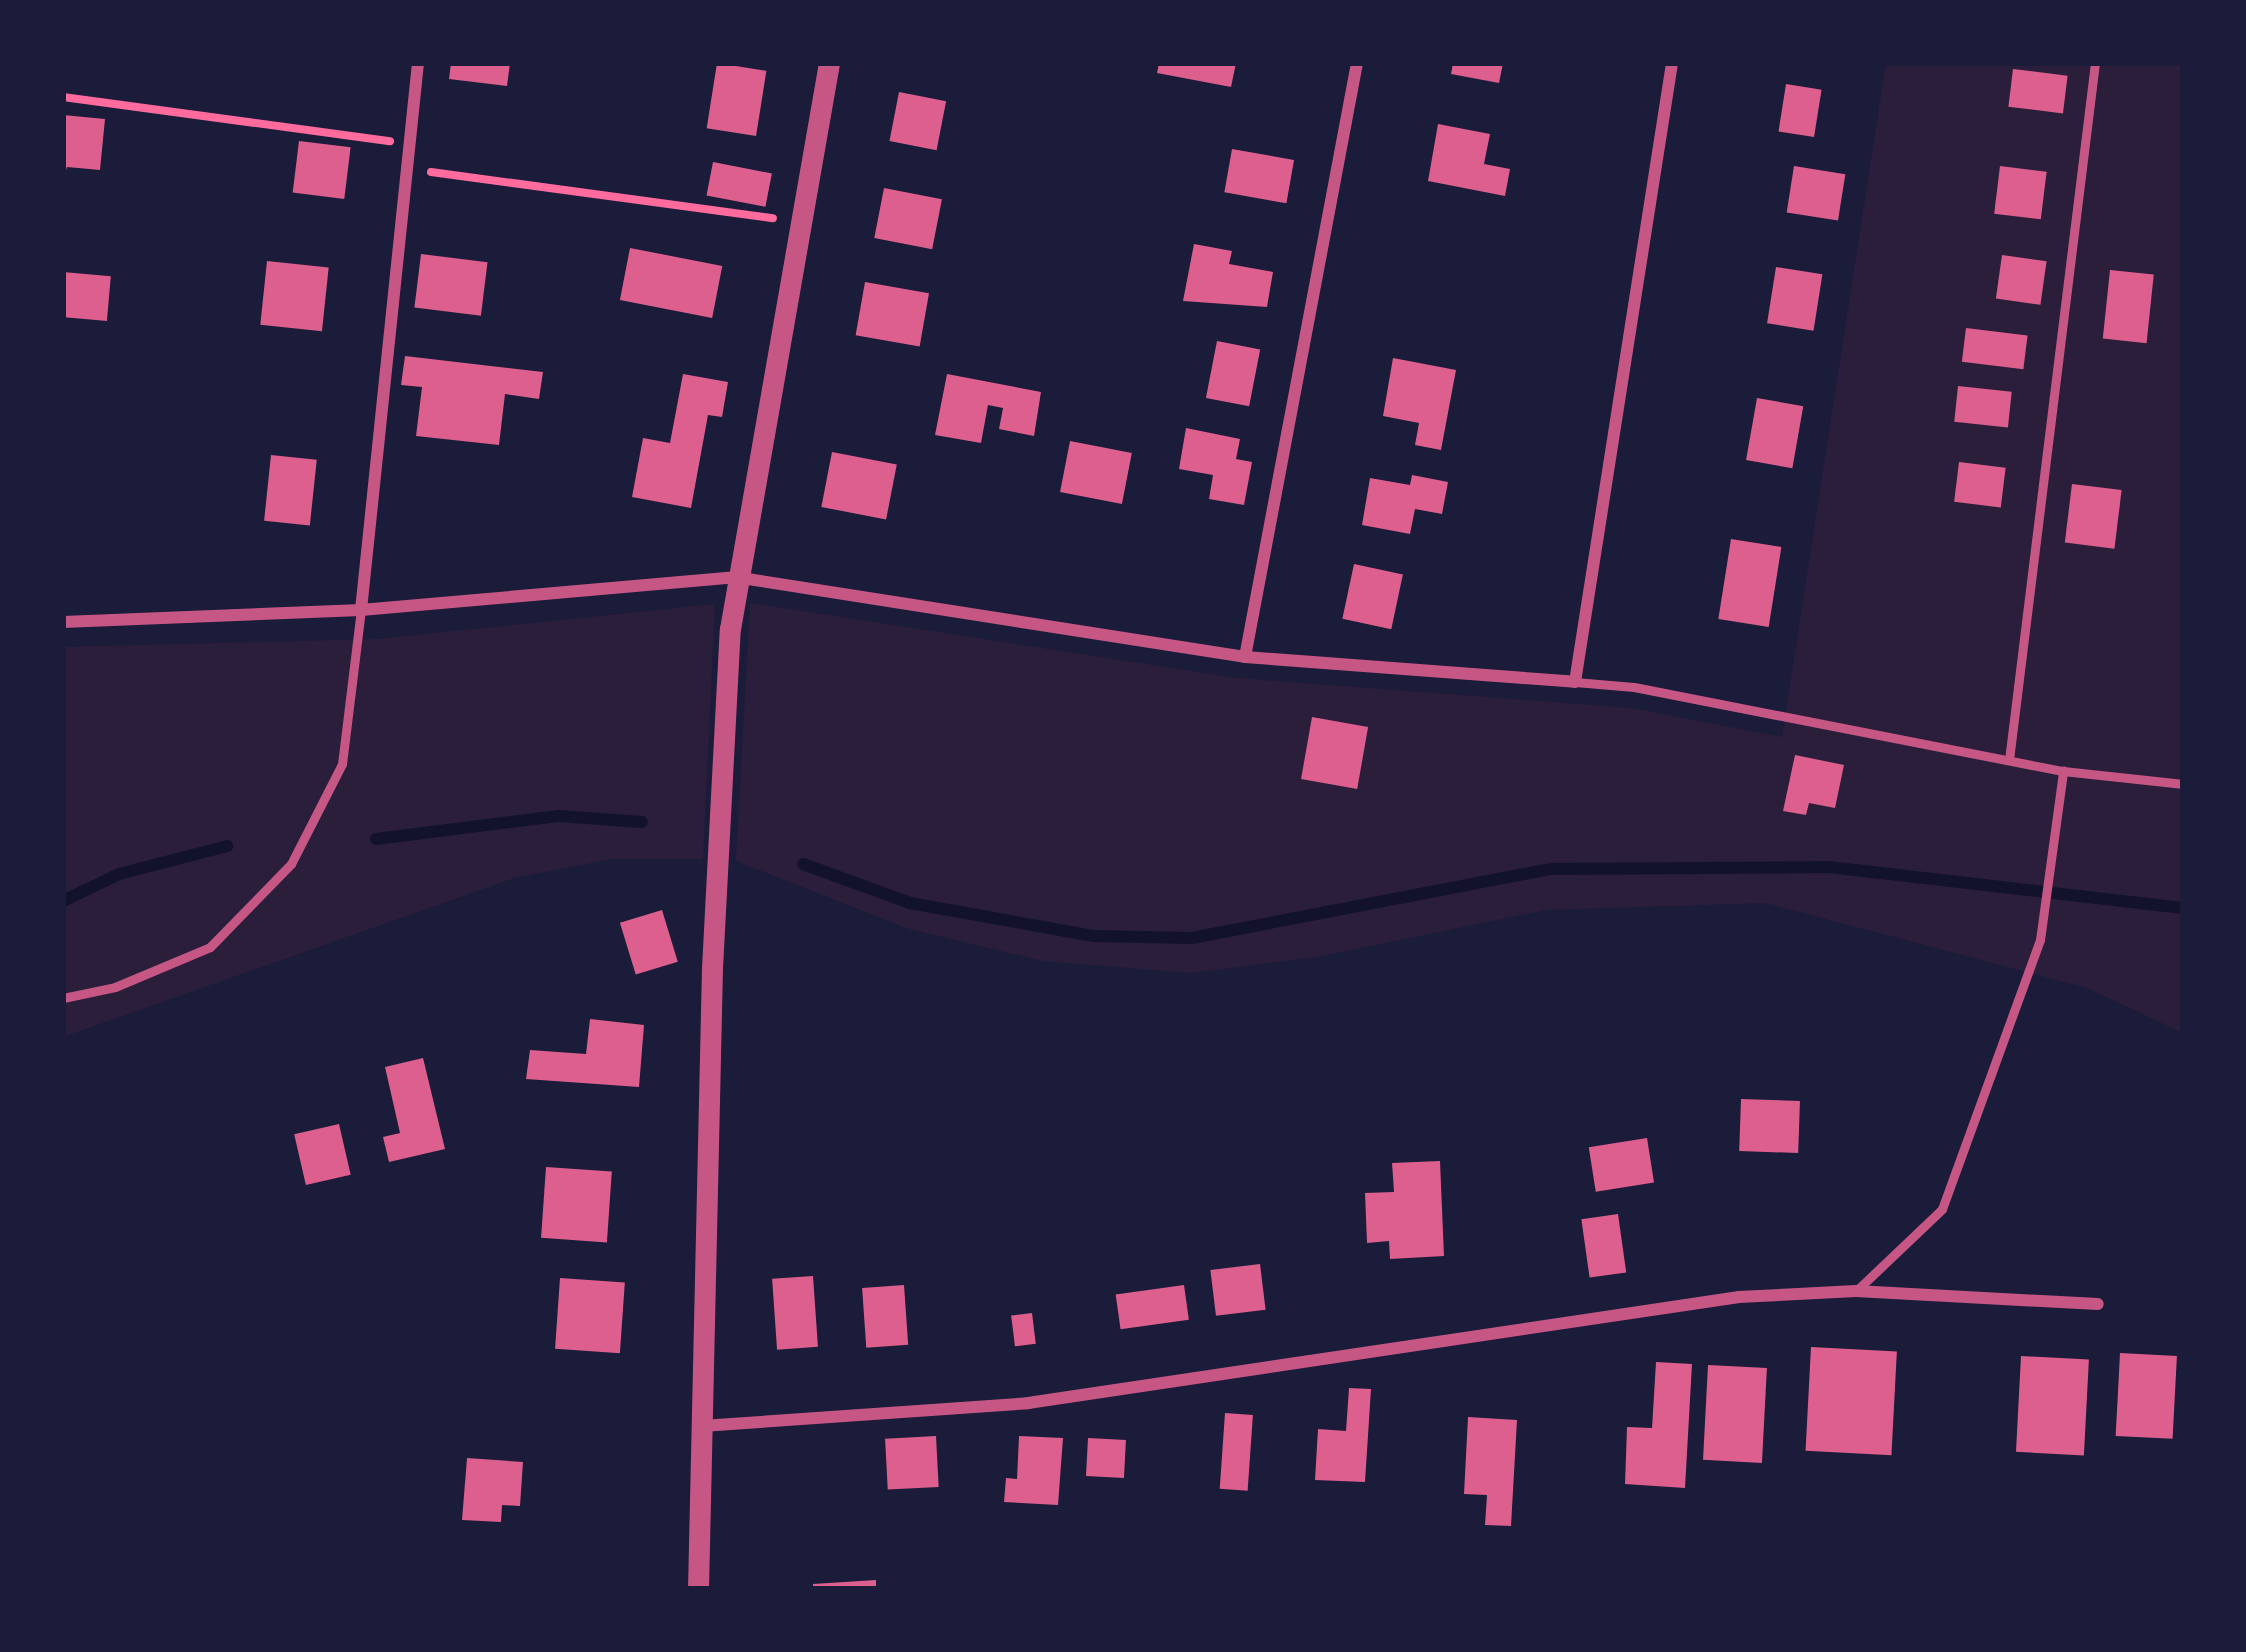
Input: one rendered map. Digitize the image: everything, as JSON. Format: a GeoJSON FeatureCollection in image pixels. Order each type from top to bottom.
{"type":"FeatureCollection","features":[{"type":"Feature","properties":{"kind":"street"},"geometry":{"type":"LineString","coordinates":[[361,610],[418,63]]}},
{"type":"Feature","properties":{"kind":"street"},"geometry":{"type":"LineString","coordinates":[[698,1589],[712,968],[735,577],[829,63]]}},
{"type":"Feature","properties":{"kind":"street"},"geometry":{"type":"LineString","coordinates":[[1245,657],[1357,63]]}},
{"type":"Feature","properties":{"kind":"street"},"geometry":{"type":"LineString","coordinates":[[63,622],[361,610],[735,577],[1245,657],[1575,682],[1672,63]]}},
{"type":"Feature","properties":{"kind":"street"},"geometry":{"type":"LineString","coordinates":[[702,1426],[1028,1403],[1739,1297],[1856,1291],[2098,1304]]}},
{"type":"Feature","properties":{"kind":"lane"},"geometry":{"type":"LineString","coordinates":[[2009,760],[2095,63]]}},
{"type":"Feature","properties":{"kind":"lane"},"geometry":{"type":"LineString","coordinates":[[63,998],[115,987],[210,947],[291,864],[342,764],[361,610]]}},
{"type":"Feature","properties":{"kind":"lane"},"geometry":{"type":"LineString","coordinates":[[1575,682],[1634,687],[2063,771],[2183,784]]}},
{"type":"Feature","properties":{"kind":"lane"},"geometry":{"type":"LineString","coordinates":[[1856,1291],[1942,1209],[2040,940],[2063,771]]}},
{"type":"Feature","properties":{"kind":"path"},"geometry":{"type":"LineString","coordinates":[[63,97],[409,143]]}},
{"type":"Feature","properties":{"kind":"path"},"geometry":{"type":"LineString","coordinates":[[406,169],[799,222]]}},
{"type":"Feature","properties":{"kind":"shaded area"},"geometry":{"type":"Polygon","coordinates":[[[1886,63],[2183,63],[2183,1033],[2087,988],[1766,903],[1546,910],[1317,957],[1191,973],[1043,961],[909,929],[736,861],[750,603],[1237,678],[1631,708],[1782,737],[1886,63]]]}},
{"type":"Feature","properties":{"kind":"shaded area"},"geometry":{"type":"Polygon","coordinates":[[[715,604],[703,859],[612,859],[514,878],[63,1037],[63,647],[377,639],[715,604]]]}},
{"type":"Feature","properties":{"kind":"building"},"geometry":{"type":"Polygon","coordinates":[[[451,63],[510,63],[507,86],[449,79],[451,63]]]}},
{"type":"Feature","properties":{"kind":"building"},"geometry":{"type":"Polygon","coordinates":[[[717,63],[766,71],[756,136],[707,128],[717,63]]]}},
{"type":"Feature","properties":{"kind":"building"},"geometry":{"type":"Polygon","coordinates":[[[1159,63],[1236,63],[1231,87],[1157,73],[1159,63]]]}},
{"type":"Feature","properties":{"kind":"building"},"geometry":{"type":"Polygon","coordinates":[[[1453,63],[1503,63],[1499,83],[1451,74],[1453,63]]]}},
{"type":"Feature","properties":{"kind":"building"},"geometry":{"type":"Polygon","coordinates":[[[2013,69],[2068,76],[2063,113],[2008,107],[2013,69]]]}},
{"type":"Feature","properties":{"kind":"building"},"geometry":{"type":"Polygon","coordinates":[[[1786,84],[1822,90],[1814,137],[1778,131],[1786,84]]]}},
{"type":"Feature","properties":{"kind":"building"},"geometry":{"type":"Polygon","coordinates":[[[899,92],[946,101],[937,150],[889,141],[899,92]]]}},
{"type":"Feature","properties":{"kind":"building"},"geometry":{"type":"Polygon","coordinates":[[[63,115],[105,119],[100,170],[67,167],[63,180],[63,115]]]}},
{"type":"Feature","properties":{"kind":"building"},"geometry":{"type":"Polygon","coordinates":[[[1438,124],[1490,134],[1484,164],[1510,169],[1505,196],[1428,181],[1438,124]]]}},
{"type":"Feature","properties":{"kind":"building"},"geometry":{"type":"Polygon","coordinates":[[[299,141],[351,147],[344,199],[293,193],[299,141]]]}},
{"type":"Feature","properties":{"kind":"building"},"geometry":{"type":"Polygon","coordinates":[[[1232,149],[1294,160],[1286,203],[1224,192],[1232,149]]]}},
{"type":"Feature","properties":{"kind":"building"},"geometry":{"type":"Polygon","coordinates":[[[713,162],[772,173],[765,207],[707,195],[713,162]]]}},
{"type":"Feature","properties":{"kind":"building"},"geometry":{"type":"Polygon","coordinates":[[[1794,166],[1845,174],[1838,221],[1787,212],[1794,166]]]}},
{"type":"Feature","properties":{"kind":"building"},"geometry":{"type":"Polygon","coordinates":[[[2000,166],[2047,172],[2041,219],[1994,214],[2000,166]]]}},
{"type":"Feature","properties":{"kind":"building"},"geometry":{"type":"Polygon","coordinates":[[[884,188],[942,199],[932,249],[874,238],[884,188]]]}},
{"type":"Feature","properties":{"kind":"building"},"geometry":{"type":"Polygon","coordinates":[[[1194,244],[1232,251],[1229,264],[1273,272],[1267,307],[1183,301],[1194,244]]]}},
{"type":"Feature","properties":{"kind":"building"},"geometry":{"type":"Polygon","coordinates":[[[630,248],[722,266],[712,318],[620,300],[630,248]]]}},
{"type":"Feature","properties":{"kind":"building"},"geometry":{"type":"Polygon","coordinates":[[[421,254],[488,262],[481,316],[414,308],[421,254]]]}},
{"type":"Feature","properties":{"kind":"building"},"geometry":{"type":"Polygon","coordinates":[[[2002,255],[2047,261],[2040,305],[1996,299],[2002,255]]]}},
{"type":"Feature","properties":{"kind":"building"},"geometry":{"type":"Polygon","coordinates":[[[267,261],[329,267],[322,331],[260,325],[267,261]]]}},
{"type":"Feature","properties":{"kind":"building"},"geometry":{"type":"Polygon","coordinates":[[[1776,267],[1822,274],[1814,331],[1767,323],[1776,267]]]}},
{"type":"Feature","properties":{"kind":"building"},"geometry":{"type":"Polygon","coordinates":[[[2110,270],[2154,275],[2147,343],[2103,339],[2110,270]]]}},
{"type":"Feature","properties":{"kind":"building"},"geometry":{"type":"Polygon","coordinates":[[[63,272],[111,276],[107,321],[63,317],[63,272]]]}},
{"type":"Feature","properties":{"kind":"building"},"geometry":{"type":"Polygon","coordinates":[[[865,282],[929,293],[920,346],[856,335],[865,282]]]}},
{"type":"Feature","properties":{"kind":"building"},"geometry":{"type":"Polygon","coordinates":[[[1966,328],[2028,336],[2023,369],[1962,362],[1966,328]]]}},
{"type":"Feature","properties":{"kind":"building"},"geometry":{"type":"Polygon","coordinates":[[[1217,341],[1260,349],[1249,406],[1206,398],[1217,341]]]}},
{"type":"Feature","properties":{"kind":"building"},"geometry":{"type":"Polygon","coordinates":[[[405,356],[543,372],[539,399],[505,394],[499,445],[416,436],[422,387],[401,385],[405,356]]]}},
{"type":"Feature","properties":{"kind":"building"},"geometry":{"type":"Polygon","coordinates":[[[1393,358],[1456,370],[1441,450],[1415,445],[1419,423],[1383,416],[1393,358]]]}},
{"type":"Feature","properties":{"kind":"building"},"geometry":{"type":"Polygon","coordinates":[[[683,374],[728,382],[722,417],[708,415],[691,508],[632,497],[643,438],[670,443],[683,374]]]}},
{"type":"Feature","properties":{"kind":"building"},"geometry":{"type":"Polygon","coordinates":[[[947,374],[1041,392],[1034,436],[999,429],[1003,408],[988,405],[981,443],[935,435],[947,374]]]}},
{"type":"Feature","properties":{"kind":"building"},"geometry":{"type":"Polygon","coordinates":[[[1958,386],[2012,392],[2008,427],[1954,422],[1958,386]]]}},
{"type":"Feature","properties":{"kind":"building"},"geometry":{"type":"Polygon","coordinates":[[[1757,398],[1803,406],[1792,468],[1746,460],[1757,398]]]}},
{"type":"Feature","properties":{"kind":"building"},"geometry":{"type":"Polygon","coordinates":[[[1186,428],[1240,439],[1236,459],[1252,462],[1244,505],[1209,499],[1213,475],[1179,469],[1186,428]]]}},
{"type":"Feature","properties":{"kind":"building"},"geometry":{"type":"Polygon","coordinates":[[[1070,441],[1132,453],[1122,504],[1060,492],[1070,441]]]}},
{"type":"Feature","properties":{"kind":"building"},"geometry":{"type":"Polygon","coordinates":[[[832,452],[897,465],[886,520],[821,507],[832,452]]]}},
{"type":"Feature","properties":{"kind":"building"},"geometry":{"type":"Polygon","coordinates":[[[271,455],[317,460],[310,525],[264,521],[271,455]]]}},
{"type":"Feature","properties":{"kind":"building"},"geometry":{"type":"Polygon","coordinates":[[[1959,462],[2006,468],[2001,507],[1954,502],[1959,462]]]}},
{"type":"Feature","properties":{"kind":"building"},"geometry":{"type":"Polygon","coordinates":[[[1412,475],[1448,482],[1442,514],[1415,509],[1410,534],[1362,525],[1370,478],[1410,485],[1412,475]]]}},
{"type":"Feature","properties":{"kind":"building"},"geometry":{"type":"Polygon","coordinates":[[[2072,484],[2122,490],[2114,549],[2065,543],[2072,484]]]}},
{"type":"Feature","properties":{"kind":"building"},"geometry":{"type":"Polygon","coordinates":[[[1731,539],[1781,547],[1769,627],[1718,619],[1731,539]]]}},
{"type":"Feature","properties":{"kind":"building"},"geometry":{"type":"Polygon","coordinates":[[[1354,564],[1403,574],[1391,629],[1342,619],[1354,564]]]}},
{"type":"Feature","properties":{"kind":"building"},"geometry":{"type":"Polygon","coordinates":[[[1312,717],[1368,727],[1357,789],[1301,779],[1312,717]]]}},
{"type":"Feature","properties":{"kind":"building"},"geometry":{"type":"Polygon","coordinates":[[[1795,755],[1844,765],[1835,808],[1809,803],[1806,815],[1783,811],[1795,755]]]}},
{"type":"Feature","properties":{"kind":"building"},"geometry":{"type":"Polygon","coordinates":[[[662,910],[678,962],[636,975],[620,923],[662,910]]]}},
{"type":"Feature","properties":{"kind":"building"},"geometry":{"type":"Polygon","coordinates":[[[590,1019],[644,1025],[639,1087],[526,1079],[530,1050],[586,1054],[590,1019]]]}},
{"type":"Feature","properties":{"kind":"building"},"geometry":{"type":"Polygon","coordinates":[[[423,1058],[445,1149],[389,1162],[383,1137],[400,1133],[385,1067],[423,1058]]]}},
{"type":"Feature","properties":{"kind":"building"},"geometry":{"type":"Polygon","coordinates":[[[1741,1099],[1800,1101],[1798,1153],[1739,1151],[1741,1099]]]}},
{"type":"Feature","properties":{"kind":"building"},"geometry":{"type":"Polygon","coordinates":[[[339,1124],[351,1175],[306,1185],[294,1134],[339,1124]]]}},
{"type":"Feature","properties":{"kind":"building"},"geometry":{"type":"Polygon","coordinates":[[[1647,1138],[1654,1182],[1596,1192],[1589,1147],[1647,1138]]]}},
{"type":"Feature","properties":{"kind":"building"},"geometry":{"type":"Polygon","coordinates":[[[1440,1161],[1444,1256],[1390,1259],[1389,1241],[1367,1243],[1365,1193],[1394,1192],[1392,1163],[1440,1161]]]}},
{"type":"Feature","properties":{"kind":"building"},"geometry":{"type":"Polygon","coordinates":[[[546,1167],[612,1172],[607,1242],[541,1238],[546,1167]]]}},
{"type":"Feature","properties":{"kind":"building"},"geometry":{"type":"Polygon","coordinates":[[[1618,1214],[1626,1272],[1590,1278],[1581,1219],[1618,1214]]]}},
{"type":"Feature","properties":{"kind":"building"},"geometry":{"type":"Polygon","coordinates":[[[1260,1264],[1266,1310],[1216,1316],[1210,1270],[1260,1264]]]}},
{"type":"Feature","properties":{"kind":"building"},"geometry":{"type":"Polygon","coordinates":[[[813,1276],[818,1347],[777,1350],[772,1279],[813,1276]]]}},
{"type":"Feature","properties":{"kind":"building"},"geometry":{"type":"Polygon","coordinates":[[[560,1278],[625,1283],[620,1353],[555,1349],[560,1278]]]}},
{"type":"Feature","properties":{"kind":"building"},"geometry":{"type":"Polygon","coordinates":[[[904,1285],[908,1345],[866,1348],[862,1288],[904,1285]]]}},
{"type":"Feature","properties":{"kind":"building"},"geometry":{"type":"Polygon","coordinates":[[[1184,1285],[1189,1320],[1121,1329],[1116,1295],[1184,1285]]]}},
{"type":"Feature","properties":{"kind":"building"},"geometry":{"type":"Polygon","coordinates":[[[1032,1313],[1036,1344],[1015,1346],[1011,1316],[1032,1313]]]}},
{"type":"Feature","properties":{"kind":"building"},"geometry":{"type":"Polygon","coordinates":[[[1811,1347],[1897,1352],[1891,1455],[1806,1451],[1811,1347]]]}},
{"type":"Feature","properties":{"kind":"building"},"geometry":{"type":"Polygon","coordinates":[[[2120,1353],[2177,1356],[2173,1439],[2116,1436],[2120,1353]]]}},
{"type":"Feature","properties":{"kind":"building"},"geometry":{"type":"Polygon","coordinates":[[[2021,1356],[2089,1360],[2084,1455],[2016,1452],[2021,1356]]]}},
{"type":"Feature","properties":{"kind":"building"},"geometry":{"type":"Polygon","coordinates":[[[1656,1362],[1692,1364],[1685,1488],[1625,1484],[1627,1427],[1652,1428],[1656,1362]]]}},
{"type":"Feature","properties":{"kind":"building"},"geometry":{"type":"Polygon","coordinates":[[[1708,1365],[1767,1368],[1762,1463],[1703,1460],[1708,1365]]]}},
{"type":"Feature","properties":{"kind":"building"},"geometry":{"type":"Polygon","coordinates":[[[1349,1388],[1371,1389],[1365,1482],[1315,1480],[1318,1429],[1346,1431],[1349,1388]]]}},
{"type":"Feature","properties":{"kind":"building"},"geometry":{"type":"Polygon","coordinates":[[[1225,1413],[1253,1415],[1248,1491],[1220,1489],[1225,1413]]]}},
{"type":"Feature","properties":{"kind":"building"},"geometry":{"type":"Polygon","coordinates":[[[1468,1417],[1517,1420],[1511,1526],[1485,1525],[1487,1495],[1464,1494],[1468,1417]]]}},
{"type":"Feature","properties":{"kind":"building"},"geometry":{"type":"Polygon","coordinates":[[[936,1436],[939,1487],[888,1490],[885,1439],[936,1436]]]}},
{"type":"Feature","properties":{"kind":"building"},"geometry":{"type":"Polygon","coordinates":[[[1019,1436],[1063,1438],[1058,1505],[1004,1502],[1006,1478],[1017,1479],[1019,1436]]]}},
{"type":"Feature","properties":{"kind":"building"},"geometry":{"type":"Polygon","coordinates":[[[1088,1438],[1126,1440],[1124,1478],[1086,1476],[1088,1438]]]}},
{"type":"Feature","properties":{"kind":"building"},"geometry":{"type":"Polygon","coordinates":[[[467,1458],[523,1462],[520,1506],[502,1505],[501,1522],[462,1520],[467,1458]]]}},
{"type":"Feature","properties":{"kind":"building"},"geometry":{"type":"Polygon","coordinates":[[[876,1580],[876,1589],[813,1589],[813,1584],[876,1580]]]}},
{"type":"Feature","properties":{"kind":"waterway"},"geometry":{"type":"LineString","coordinates":[[376,839],[559,816],[642,822]]}},
{"type":"Feature","properties":{"kind":"waterway"},"geometry":{"type":"LineString","coordinates":[[63,901],[119,874],[227,846]]}},
{"type":"Feature","properties":{"kind":"waterway"},"geometry":{"type":"LineString","coordinates":[[803,864],[910,903],[1094,936],[1192,938],[1552,869],[1829,867],[2183,908]]}}]}
